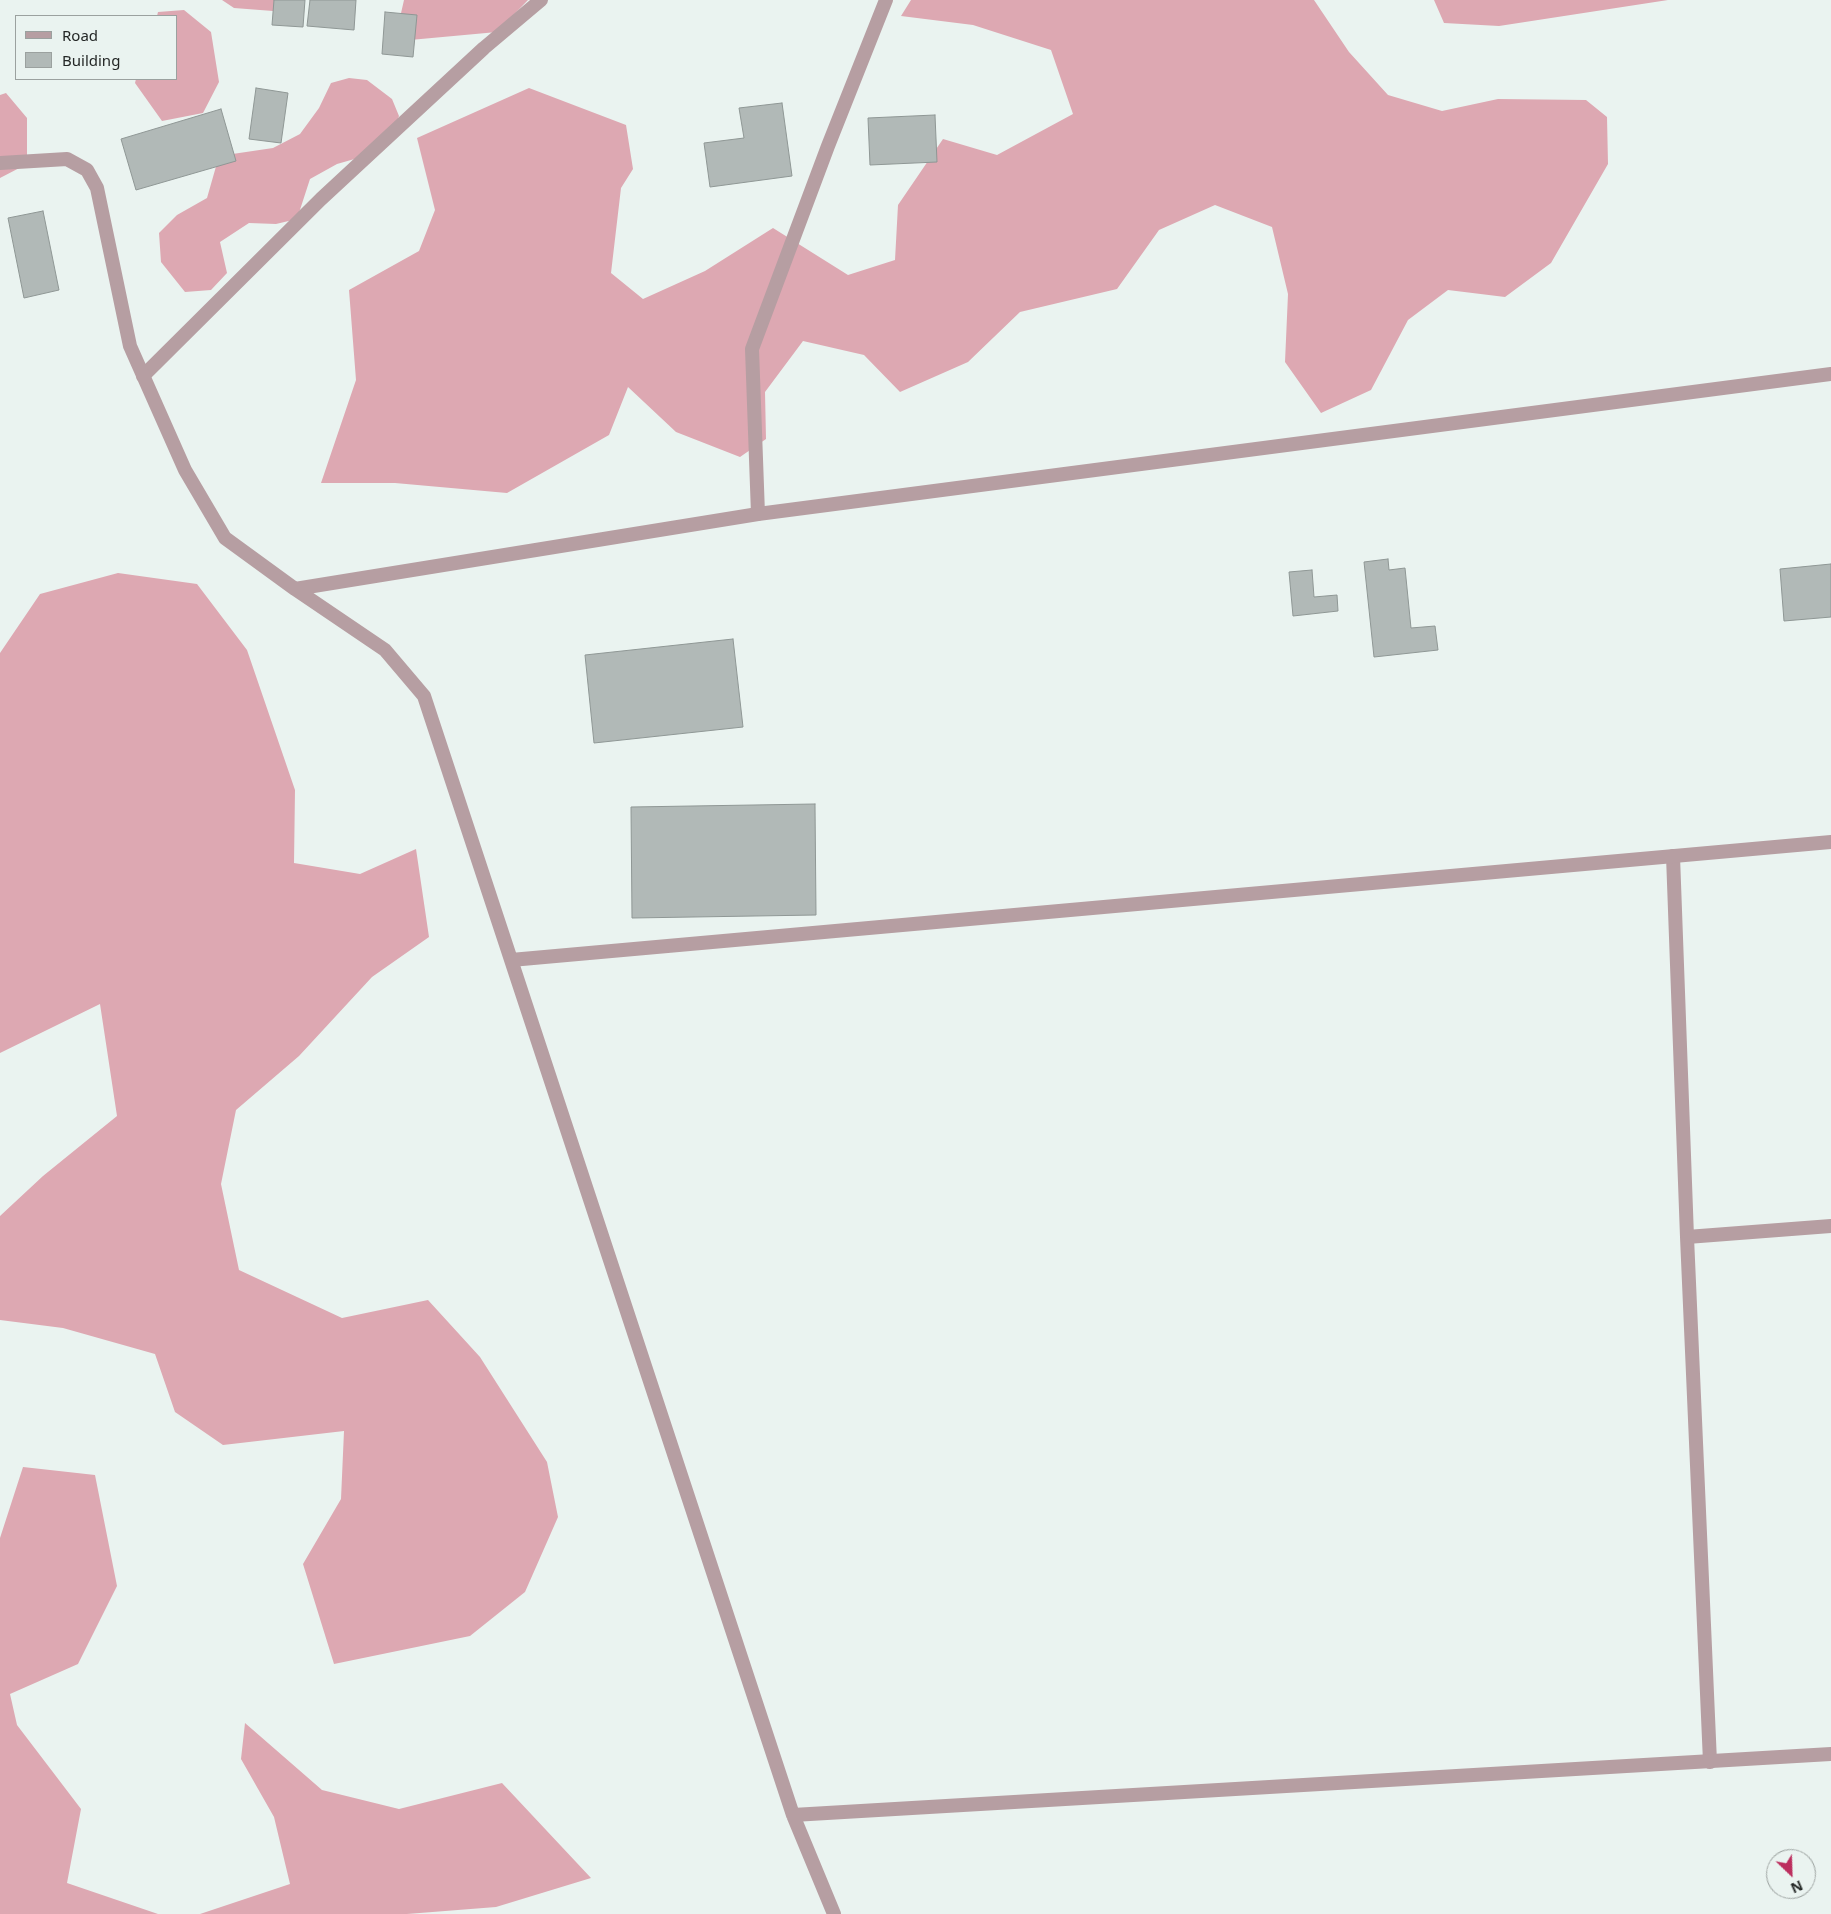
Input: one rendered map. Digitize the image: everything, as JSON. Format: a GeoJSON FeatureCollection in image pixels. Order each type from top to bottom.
{"type":"FeatureCollection","features":[{"type":"Feature","properties":{"kind":"street"},"geometry":{"type":"LineString","coordinates":[[143,376],[321,200],[484,48],[541,0]]}},
{"type":"Feature","properties":{"kind":"street"},"geometry":{"type":"LineString","coordinates":[[758,514],[752,349],[828,146],[886,0]]}},
{"type":"Feature","properties":{"kind":"street"},"geometry":{"type":"LineString","coordinates":[[0,162],[67,159],[87,170],[96,188],[130,346],[185,470],[225,538],[384,650],[424,696],[793,1815],[834,1914]]}},
{"type":"Feature","properties":{"kind":"street"},"geometry":{"type":"LineString","coordinates":[[295,589],[758,514],[1831,374]]}},
{"type":"Feature","properties":{"kind":"street"},"geometry":{"type":"LineString","coordinates":[[512,960],[1831,842]]}},
{"type":"Feature","properties":{"kind":"street"},"geometry":{"type":"LineString","coordinates":[[1672,856],[1710,1762]]}},
{"type":"Feature","properties":{"kind":"street"},"geometry":{"type":"LineString","coordinates":[[1687,1237],[1831,1226]]}},
{"type":"Feature","properties":{"kind":"street"},"geometry":{"type":"LineString","coordinates":[[793,1815],[1831,1754]]}},
{"type":"Feature","properties":{"kind":"shaded area"},"geometry":{"type":"Polygon","coordinates":[[[222,0],[299,0],[286,12],[234,8],[222,0]]]}},
{"type":"Feature","properties":{"kind":"shaded area"},"geometry":{"type":"Polygon","coordinates":[[[404,0],[528,0],[497,32],[410,40],[399,22],[404,0]]]}},
{"type":"Feature","properties":{"kind":"shaded area"},"geometry":{"type":"Polygon","coordinates":[[[911,0],[1314,0],[1349,52],[1388,95],[1442,111],[1498,99],[1586,100],[1607,117],[1608,164],[1551,263],[1505,297],[1448,290],[1408,320],[1371,390],[1321,413],[1285,362],[1288,294],[1272,227],[1215,205],[1159,230],[1117,289],[1020,312],[968,362],[900,392],[864,355],[803,341],[765,392],[766,439],[740,457],[676,432],[628,387],[609,435],[507,493],[395,483],[321,483],[356,380],[349,290],[419,251],[435,210],[417,138],[529,88],[626,125],[633,169],[621,188],[611,273],[643,299],[705,271],[773,228],[848,275],[895,260],[898,205],[943,139],[997,155],[1073,114],[1051,50],[973,25],[901,16],[911,0]]]}},
{"type":"Feature","properties":{"kind":"shaded area"},"geometry":{"type":"Polygon","coordinates":[[[1434,0],[1668,0],[1499,26],[1444,23],[1434,0]]]}},
{"type":"Feature","properties":{"kind":"shaded area"},"geometry":{"type":"Polygon","coordinates":[[[184,10],[211,32],[219,82],[203,113],[162,121],[135,83],[136,80],[178,80],[178,15],[157,15],[158,12],[184,10]]]}},
{"type":"Feature","properties":{"kind":"shaded area"},"geometry":{"type":"Polygon","coordinates":[[[349,78],[367,80],[392,99],[399,116],[389,144],[358,158],[337,164],[310,179],[297,219],[276,224],[249,223],[220,242],[227,273],[211,290],[185,292],[161,262],[159,233],[177,215],[207,198],[219,156],[273,148],[300,134],[319,108],[331,83],[349,78]]]}},
{"type":"Feature","properties":{"kind":"shaded area"},"geometry":{"type":"Polygon","coordinates":[[[6,93],[27,118],[27,164],[0,178],[0,95],[6,93]]]}},
{"type":"Feature","properties":{"kind":"shaded area"},"geometry":{"type":"Polygon","coordinates":[[[118,573],[197,584],[247,650],[295,790],[294,863],[360,874],[416,849],[429,937],[372,977],[299,1056],[236,1110],[221,1184],[239,1270],[342,1318],[428,1300],[480,1357],[547,1462],[558,1517],[525,1592],[470,1636],[334,1664],[303,1564],[341,1499],[344,1431],[223,1445],[175,1412],[155,1354],[63,1328],[0,1320],[0,1216],[43,1176],[117,1116],[100,1004],[0,1053],[0,653],[40,594],[118,573]]]}},
{"type":"Feature","properties":{"kind":"shaded area"},"geometry":{"type":"Polygon","coordinates":[[[23,1467],[95,1475],[117,1586],[78,1664],[10,1694],[17,1725],[81,1809],[67,1883],[158,1914],[0,1914],[0,1538],[23,1467]]]}},
{"type":"Feature","properties":{"kind":"shaded area"},"geometry":{"type":"Polygon","coordinates":[[[245,1723],[322,1790],[399,1809],[502,1783],[591,1878],[496,1907],[407,1914],[200,1914],[290,1884],[274,1817],[241,1759],[245,1723]]]}},
{"type":"Feature","properties":{"kind":"building"},"geometry":{"type":"Polygon","coordinates":[[[274,0],[305,0],[303,27],[272,25],[274,0]]]}},
{"type":"Feature","properties":{"kind":"building"},"geometry":{"type":"Polygon","coordinates":[[[310,0],[356,0],[354,30],[307,26],[310,0]]]}},
{"type":"Feature","properties":{"kind":"building"},"geometry":{"type":"Polygon","coordinates":[[[385,12],[417,15],[413,57],[382,54],[385,12]]]}},
{"type":"Feature","properties":{"kind":"building"},"geometry":{"type":"Polygon","coordinates":[[[256,88],[288,93],[281,143],[249,139],[256,88]]]}},
{"type":"Feature","properties":{"kind":"building"},"geometry":{"type":"Polygon","coordinates":[[[782,103],[792,176],[710,187],[704,143],[744,138],[739,108],[782,103]]]}},
{"type":"Feature","properties":{"kind":"building"},"geometry":{"type":"Polygon","coordinates":[[[221,109],[236,161],[136,190],[121,139],[221,109]]]}},
{"type":"Feature","properties":{"kind":"building"},"geometry":{"type":"Polygon","coordinates":[[[935,115],[937,162],[870,165],[868,118],[935,115]]]}},
{"type":"Feature","properties":{"kind":"building"},"geometry":{"type":"Polygon","coordinates":[[[43,211],[59,290],[24,298],[8,218],[43,211]]]}},
{"type":"Feature","properties":{"kind":"building"},"geometry":{"type":"Polygon","coordinates":[[[1388,559],[1389,570],[1405,568],[1411,628],[1435,626],[1438,650],[1374,657],[1364,562],[1388,559]]]}},
{"type":"Feature","properties":{"kind":"building"},"geometry":{"type":"Polygon","coordinates":[[[1831,564],[1831,617],[1784,621],[1780,569],[1831,564]]]}},
{"type":"Feature","properties":{"kind":"building"},"geometry":{"type":"Polygon","coordinates":[[[1312,570],[1314,597],[1337,595],[1338,611],[1293,616],[1289,572],[1312,570]]]}},
{"type":"Feature","properties":{"kind":"building"},"geometry":{"type":"Polygon","coordinates":[[[733,639],[743,727],[594,743],[585,655],[733,639]]]}},
{"type":"Feature","properties":{"kind":"building"},"geometry":{"type":"Polygon","coordinates":[[[815,804],[816,915],[632,918],[631,807],[815,804]]]}}]}
